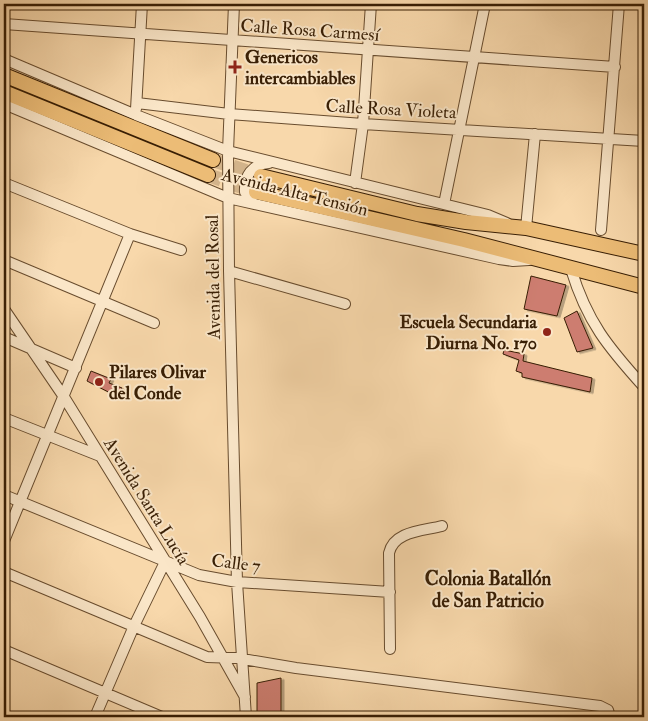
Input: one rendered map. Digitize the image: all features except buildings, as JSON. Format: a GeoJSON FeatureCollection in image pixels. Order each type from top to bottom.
{"type":"FeatureCollection","features":[{"type":"Feature","properties":{"kind":"main road","name":"Avenida Alta Tensión"},"geometry":{"type":"LineString","coordinates":[[4,75],[213,160]]}},
{"type":"Feature","properties":{"kind":"main road","name":"Avenida Alta Tensión"},"geometry":{"type":"LineString","coordinates":[[4,92],[208,175]]}},
{"type":"Feature","properties":{"kind":"main road","name":"Avenida Alta Tensión"},"geometry":{"type":"LineString","coordinates":[[261,176],[417,214],[466,222],[519,227],[644,254]]}},
{"type":"Feature","properties":{"kind":"main road","name":"Avenida Alta Tensión"},"geometry":{"type":"LineString","coordinates":[[255,198],[464,240],[644,287]]}},
{"type":"Feature","properties":{"kind":"street"},"geometry":{"type":"LineString","coordinates":[[136,116],[142,4]]}},
{"type":"Feature","properties":{"kind":"street","name":"Avenida del Rosal"},"geometry":{"type":"LineString","coordinates":[[234,4],[228,150],[229,272],[237,582],[246,699]]}},
{"type":"Feature","properties":{"kind":"street"},"geometry":{"type":"LineString","coordinates":[[355,183],[363,124],[370,4]]}},
{"type":"Feature","properties":{"kind":"street"},"geometry":{"type":"LineString","coordinates":[[444,204],[485,4]]}},
{"type":"Feature","properties":{"kind":"street"},"geometry":{"type":"LineString","coordinates":[[601,230],[619,4]]}},
{"type":"Feature","properties":{"kind":"street","name":"Calle Rosa Carmesí"},"geometry":{"type":"LineString","coordinates":[[4,24],[232,42],[474,56],[615,67]]}},
{"type":"Feature","properties":{"kind":"street","name":"Avenida Alta Tensión"},"geometry":{"type":"LineString","coordinates":[[4,58],[136,116],[228,150],[273,163],[488,215],[519,227]]}},
{"type":"Feature","properties":{"kind":"street","name":"Calle Rosa Violeta"},"geometry":{"type":"LineString","coordinates":[[137,103],[229,114],[644,141]]}},
{"type":"Feature","properties":{"kind":"street","name":"Avenida Alta Tensión"},"geometry":{"type":"LineString","coordinates":[[4,104],[228,198],[255,198]]}},
{"type":"Feature","properties":{"kind":"street"},"geometry":{"type":"LineString","coordinates":[[519,227],[535,134]]}},
{"type":"Feature","properties":{"kind":"street"},"geometry":{"type":"LineString","coordinates":[[255,198],[246,192],[246,176],[257,165],[273,163]]}},
{"type":"Feature","properties":{"kind":"street"},"geometry":{"type":"LineString","coordinates":[[4,183],[130,234],[181,250]]}},
{"type":"Feature","properties":{"kind":"street"},"geometry":{"type":"LineString","coordinates":[[4,541],[130,234]]}},
{"type":"Feature","properties":{"kind":"street"},"geometry":{"type":"LineString","coordinates":[[4,260],[154,323]]}},
{"type":"Feature","properties":{"kind":"street"},"geometry":{"type":"LineString","coordinates":[[571,269],[576,288],[594,328],[608,348],[644,387]]}},
{"type":"Feature","properties":{"kind":"street"},"geometry":{"type":"LineString","coordinates":[[229,272],[345,304]]}},
{"type":"Feature","properties":{"kind":"street","name":"Avenida Santa Lucía"},"geometry":{"type":"LineString","coordinates":[[4,309],[64,397],[200,616],[246,699],[246,717]]}},
{"type":"Feature","properties":{"kind":"street"},"geometry":{"type":"LineString","coordinates":[[4,337],[76,368]]}},
{"type":"Feature","properties":{"kind":"street"},"geometry":{"type":"LineString","coordinates":[[4,418],[100,456]]}},
{"type":"Feature","properties":{"kind":"street","name":"Calle 7"},"geometry":{"type":"LineString","coordinates":[[4,495],[199,575],[237,582],[390,592]]}},
{"type":"Feature","properties":{"kind":"street"},"geometry":{"type":"LineString","coordinates":[[390,649],[389,553],[395,539],[442,526]]}},
{"type":"Feature","properties":{"kind":"street"},"geometry":{"type":"LineString","coordinates":[[95,717],[134,626],[165,562]]}},
{"type":"Feature","properties":{"kind":"street"},"geometry":{"type":"LineString","coordinates":[[4,572],[201,656],[222,657],[600,706],[609,714]]}},
{"type":"Feature","properties":{"kind":"street"},"geometry":{"type":"LineString","coordinates":[[4,650],[162,717]]}},
{"type":"Feature","properties":{"kind":"tunnel"},"geometry":{"type":"LineString","coordinates":[[213,160],[261,176]]}},
{"type":"Feature","properties":{"kind":"tunnel"},"geometry":{"type":"LineString","coordinates":[[208,175],[256,192]]}},
{"type":"Feature","properties":{"kind":"place","name":"Genericos intercambiables"},"geometry":{"type":"Point","coordinates":[235,67]}},
{"type":"Feature","properties":{"kind":"place","name":"Escuela Secundaria Diurna No. 170"},"geometry":{"type":"Point","coordinates":[547,332]}},
{"type":"Feature","properties":{"kind":"place","name":"Pilares Olivar del Conde"},"geometry":{"type":"Point","coordinates":[99,382]}},
{"type":"Feature","properties":{"kind":"district","name":"Colonia Batallón de San Patricio"},"geometry":{"type":"Point","coordinates":[488,589]}}]}
